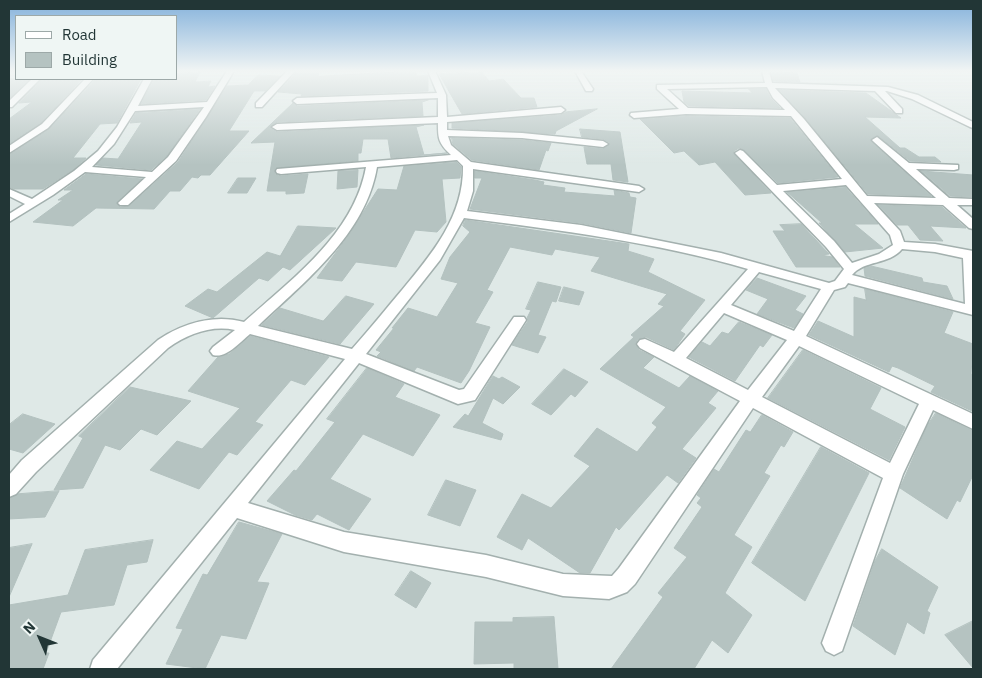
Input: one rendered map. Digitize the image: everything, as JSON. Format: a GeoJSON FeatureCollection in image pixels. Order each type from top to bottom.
{"type":"FeatureCollection","features":[{"type":"Feature","properties":{"kind":"street"},"geometry":{"type":"LineString","coordinates":[[9,150],[45,126],[67,103]]}},
{"type":"Feature","properties":{"kind":"street"},"geometry":{"type":"LineString","coordinates":[[9,219],[83,169],[111,144],[136,103]]}},
{"type":"Feature","properties":{"kind":"street"},"geometry":{"type":"LineString","coordinates":[[102,669],[436,257],[462,214],[469,176],[464,161],[447,146],[441,133],[442,103]]}},
{"type":"Feature","properties":{"kind":"street"},"geometry":{"type":"LineString","coordinates":[[677,103],[686,111]]}},
{"type":"Feature","properties":{"kind":"street"},"geometry":{"type":"LineString","coordinates":[[462,214],[581,229],[721,257],[829,286],[840,284],[848,273],[895,251],[899,245],[896,234],[849,182],[784,103]]}},
{"type":"Feature","properties":{"kind":"street"},"geometry":{"type":"LineString","coordinates":[[891,103],[899,111]]}},
{"type":"Feature","properties":{"kind":"street"},"geometry":{"type":"LineString","coordinates":[[926,103],[973,125]]}},
{"type":"Feature","properties":{"kind":"street"},"geometry":{"type":"LineString","coordinates":[[133,109],[210,104]]}},
{"type":"Feature","properties":{"kind":"street"},"geometry":{"type":"LineString","coordinates":[[124,202],[172,159],[210,104]]}},
{"type":"Feature","properties":{"kind":"street"},"geometry":{"type":"LineString","coordinates":[[277,127],[442,120],[561,110]]}},
{"type":"Feature","properties":{"kind":"street"},"geometry":{"type":"LineString","coordinates":[[634,115],[686,111],[793,113]]}},
{"type":"Feature","properties":{"kind":"street"},"geometry":{"type":"LineString","coordinates":[[441,133],[490,132],[603,144]]}},
{"type":"Feature","properties":{"kind":"street"},"geometry":{"type":"LineString","coordinates":[[9,136],[31,136]]}},
{"type":"Feature","properties":{"kind":"street"},"geometry":{"type":"LineString","coordinates":[[877,140],[973,224]]}},
{"type":"Feature","properties":{"kind":"street"},"geometry":{"type":"LineString","coordinates":[[740,153],[776,188],[848,273],[972,311],[972,255],[935,248],[899,245]]}},
{"type":"Feature","properties":{"kind":"street"},"geometry":{"type":"LineString","coordinates":[[280,171],[372,164],[464,161],[639,189]]}},
{"type":"Feature","properties":{"kind":"street"},"geometry":{"type":"LineString","coordinates":[[218,351],[246,329],[330,250],[347,226],[370,181],[372,164]]}},
{"type":"Feature","properties":{"kind":"street"},"geometry":{"type":"LineString","coordinates":[[908,166],[954,167]]}},
{"type":"Feature","properties":{"kind":"street"},"geometry":{"type":"LineString","coordinates":[[83,169],[156,175]]}},
{"type":"Feature","properties":{"kind":"street"},"geometry":{"type":"LineString","coordinates":[[776,188],[849,182]]}},
{"type":"Feature","properties":{"kind":"street"},"geometry":{"type":"LineString","coordinates":[[9,192],[32,203]]}},
{"type":"Feature","properties":{"kind":"street"},"geometry":{"type":"LineString","coordinates":[[865,199],[973,202]]}},
{"type":"Feature","properties":{"kind":"street"},"geometry":{"type":"LineString","coordinates":[[676,360],[757,266]]}},
{"type":"Feature","properties":{"kind":"street"},"geometry":{"type":"LineString","coordinates":[[232,507],[344,542],[486,566],[562,585],[609,588],[619,584],[627,576],[750,400],[797,338],[829,286]]}},
{"type":"Feature","properties":{"kind":"street"},"geometry":{"type":"LineString","coordinates":[[722,307],[797,338],[973,422]]}},
{"type":"Feature","properties":{"kind":"street"},"geometry":{"type":"LineString","coordinates":[[9,488],[29,466],[163,344],[180,333],[200,326],[232,324],[356,356],[458,398],[469,395],[519,320]]}},
{"type":"Feature","properties":{"kind":"street"},"geometry":{"type":"LineString","coordinates":[[645,344],[894,474]]}},
{"type":"Feature","properties":{"kind":"street"},"geometry":{"type":"LineString","coordinates":[[834,643],[894,474],[929,400]]}},
{"type":"Feature","properties":{"kind":"building"},"geometry":{"type":"Polygon","coordinates":[[[31,103],[60,103],[41,123],[9,144],[9,119],[31,103]]]}},
{"type":"Feature","properties":{"kind":"building"},"geometry":{"type":"Polygon","coordinates":[[[74,103],[128,103],[117,123],[100,124],[73,158],[86,158],[73,170],[43,189],[14,189],[9,187],[9,155],[49,129],[74,103]]]}},
{"type":"Feature","properties":{"kind":"building"},"geometry":{"type":"Polygon","coordinates":[[[216,103],[247,103],[229,131],[249,131],[210,175],[201,175],[198,178],[192,177],[180,191],[170,191],[154,209],[96,208],[73,226],[33,222],[63,200],[58,200],[73,190],[64,190],[86,174],[142,179],[116,203],[120,207],[129,206],[178,162],[216,103]]]}},
{"type":"Feature","properties":{"kind":"building"},"geometry":{"type":"Polygon","coordinates":[[[293,103],[297,106],[422,103],[423,116],[277,122],[270,128],[277,132],[424,125],[416,127],[424,155],[447,153],[391,158],[388,139],[363,139],[361,153],[358,153],[358,161],[275,168],[275,174],[281,176],[308,174],[304,193],[286,194],[286,191],[267,191],[275,142],[251,143],[293,103]]]}},
{"type":"Feature","properties":{"kind":"building"},"geometry":{"type":"Polygon","coordinates":[[[455,103],[536,103],[537,107],[462,114],[455,103]]]}},
{"type":"Feature","properties":{"kind":"building"},"geometry":{"type":"Polygon","coordinates":[[[685,103],[775,103],[780,108],[689,106],[685,103]]]}},
{"type":"Feature","properties":{"kind":"building"},"geometry":{"type":"Polygon","coordinates":[[[791,103],[879,103],[901,118],[865,117],[900,148],[905,148],[919,157],[935,157],[941,162],[910,161],[878,136],[870,140],[931,196],[868,194],[791,103]]]}},
{"type":"Feature","properties":{"kind":"building"},"geometry":{"type":"Polygon","coordinates":[[[200,109],[167,156],[151,170],[96,165],[103,158],[118,159],[142,122],[130,123],[136,113],[200,109]]]}},
{"type":"Feature","properties":{"kind":"building"},"geometry":{"type":"Polygon","coordinates":[[[597,109],[556,131],[555,134],[452,128],[452,123],[561,115],[566,112],[597,109]]]}},
{"type":"Feature","properties":{"kind":"building"},"geometry":{"type":"Polygon","coordinates":[[[686,116],[790,118],[838,177],[778,183],[744,150],[739,148],[734,151],[734,154],[771,193],[745,195],[715,162],[699,165],[684,151],[674,153],[640,119],[686,116]]]}},
{"type":"Feature","properties":{"kind":"building"},"geometry":{"type":"Polygon","coordinates":[[[580,129],[620,132],[628,182],[613,180],[611,164],[587,164],[584,147],[603,149],[610,143],[603,139],[582,137],[580,129]]]}},
{"type":"Feature","properties":{"kind":"building"},"geometry":{"type":"Polygon","coordinates":[[[452,138],[522,140],[551,143],[548,151],[546,150],[539,170],[472,160],[453,144],[452,138]]]}},
{"type":"Feature","properties":{"kind":"building"},"geometry":{"type":"Polygon","coordinates":[[[456,162],[461,167],[460,178],[442,179],[446,222],[437,232],[415,230],[396,267],[356,262],[342,281],[317,278],[348,236],[378,189],[397,190],[404,166],[456,162]]]}},
{"type":"Feature","properties":{"kind":"building"},"geometry":{"type":"Polygon","coordinates":[[[358,170],[357,187],[337,189],[338,171],[358,170]]]}},
{"type":"Feature","properties":{"kind":"building"},"geometry":{"type":"Polygon","coordinates":[[[475,171],[544,182],[543,185],[565,188],[564,192],[615,196],[614,190],[629,193],[630,197],[636,198],[631,233],[581,223],[470,209],[482,178],[475,178],[475,171]]]}},
{"type":"Feature","properties":{"kind":"building"},"geometry":{"type":"Polygon","coordinates":[[[921,171],[973,175],[973,197],[950,196],[921,171]]]}},
{"type":"Feature","properties":{"kind":"building"},"geometry":{"type":"Polygon","coordinates":[[[238,178],[256,178],[247,193],[228,193],[238,178]]]}},
{"type":"Feature","properties":{"kind":"building"},"geometry":{"type":"Polygon","coordinates":[[[845,187],[878,224],[854,224],[883,248],[845,252],[819,223],[822,223],[787,192],[845,187]]]}},
{"type":"Feature","properties":{"kind":"building"},"geometry":{"type":"Polygon","coordinates":[[[878,205],[942,207],[966,228],[930,226],[943,241],[920,240],[908,225],[897,225],[878,205]]]}},
{"type":"Feature","properties":{"kind":"building"},"geometry":{"type":"Polygon","coordinates":[[[465,220],[629,244],[628,251],[654,259],[648,272],[705,300],[680,331],[685,334],[674,350],[646,337],[638,339],[635,344],[639,350],[654,357],[643,368],[679,388],[690,376],[718,391],[708,403],[716,408],[682,449],[696,458],[678,483],[667,475],[619,530],[616,527],[590,573],[580,573],[528,538],[522,550],[497,537],[522,494],[551,508],[590,466],[574,456],[597,428],[637,452],[657,427],[652,423],[666,407],[600,369],[634,337],[631,335],[664,306],[658,304],[667,294],[591,271],[600,257],[555,249],[552,255],[510,247],[487,290],[493,292],[475,323],[490,327],[469,371],[461,383],[417,367],[414,371],[377,356],[381,352],[376,350],[408,308],[437,317],[458,283],[441,279],[450,257],[470,232],[463,226],[465,220]]]}},
{"type":"Feature","properties":{"kind":"building"},"geometry":{"type":"Polygon","coordinates":[[[801,224],[829,254],[821,255],[832,257],[840,267],[796,267],[773,231],[785,231],[780,225],[801,224]]]}},
{"type":"Feature","properties":{"kind":"building"},"geometry":{"type":"Polygon","coordinates":[[[298,226],[336,228],[290,270],[283,267],[268,281],[259,278],[213,318],[185,306],[208,289],[217,292],[267,252],[280,256],[298,226]]]}},
{"type":"Feature","properties":{"kind":"building"},"geometry":{"type":"Polygon","coordinates":[[[871,266],[922,278],[923,282],[947,286],[953,299],[865,276],[864,268],[871,266]]]}},
{"type":"Feature","properties":{"kind":"building"},"geometry":{"type":"Polygon","coordinates":[[[757,278],[806,296],[795,310],[803,314],[794,328],[757,314],[768,299],[746,290],[757,278]]]}},
{"type":"Feature","properties":{"kind":"building"},"geometry":{"type":"Polygon","coordinates":[[[538,282],[561,287],[556,302],[552,301],[538,335],[546,337],[538,353],[512,345],[528,321],[527,318],[531,310],[526,309],[538,282]]]}},
{"type":"Feature","properties":{"kind":"building"},"geometry":{"type":"Polygon","coordinates":[[[564,287],[584,292],[579,305],[559,301],[564,287]]]}},
{"type":"Feature","properties":{"kind":"building"},"geometry":{"type":"Polygon","coordinates":[[[865,289],[953,312],[944,333],[973,344],[971,374],[973,375],[972,411],[931,392],[935,386],[898,368],[892,366],[889,372],[809,335],[818,321],[854,337],[854,297],[866,300],[865,289]]]}},
{"type":"Feature","properties":{"kind":"building"},"geometry":{"type":"Polygon","coordinates":[[[346,296],[374,304],[340,344],[262,325],[280,308],[323,321],[346,296]]]}},
{"type":"Feature","properties":{"kind":"building"},"geometry":{"type":"Polygon","coordinates":[[[739,322],[772,335],[763,347],[760,345],[735,381],[689,357],[702,342],[710,346],[722,332],[728,334],[739,322]]]}},
{"type":"Feature","properties":{"kind":"building"},"geometry":{"type":"Polygon","coordinates":[[[250,336],[329,357],[305,385],[291,380],[255,422],[263,425],[237,455],[229,452],[199,489],[150,470],[177,441],[202,449],[240,408],[188,391],[218,357],[229,354],[250,336]]]}},
{"type":"Feature","properties":{"kind":"building"},"geometry":{"type":"Polygon","coordinates":[[[803,350],[881,388],[870,409],[905,427],[889,460],[768,398],[803,350]]]}},
{"type":"Feature","properties":{"kind":"building"},"geometry":{"type":"Polygon","coordinates":[[[367,368],[404,384],[395,397],[440,415],[413,456],[363,434],[330,479],[371,499],[349,530],[317,514],[312,520],[295,515],[267,501],[294,470],[296,471],[335,422],[327,419],[367,368]]]}},
{"type":"Feature","properties":{"kind":"building"},"geometry":{"type":"Polygon","coordinates":[[[564,369],[588,382],[575,397],[571,394],[551,415],[532,404],[564,369]]]}},
{"type":"Feature","properties":{"kind":"building"},"geometry":{"type":"Polygon","coordinates":[[[493,376],[499,379],[502,377],[520,387],[503,404],[493,398],[482,423],[503,434],[501,440],[453,427],[465,414],[468,416],[493,376]]]}},
{"type":"Feature","properties":{"kind":"building"},"geometry":{"type":"Polygon","coordinates":[[[130,387],[191,401],[157,435],[141,429],[120,450],[105,445],[83,488],[54,490],[83,438],[79,436],[130,387]]]}},
{"type":"Feature","properties":{"kind":"building"},"geometry":{"type":"Polygon","coordinates":[[[936,413],[973,431],[973,475],[960,502],[957,500],[947,519],[900,488],[927,426],[936,413]]]}},
{"type":"Feature","properties":{"kind":"building"},"geometry":{"type":"Polygon","coordinates":[[[23,414],[55,424],[23,453],[9,449],[9,425],[23,414]]]}},
{"type":"Feature","properties":{"kind":"building"},"geometry":{"type":"Polygon","coordinates":[[[762,415],[793,432],[784,447],[781,445],[764,473],[770,476],[734,535],[752,547],[725,593],[752,615],[728,653],[712,640],[694,669],[611,669],[663,597],[658,593],[687,557],[674,548],[702,507],[697,503],[701,498],[697,495],[714,469],[719,472],[746,430],[750,432],[762,415]]]}},
{"type":"Feature","properties":{"kind":"building"},"geometry":{"type":"Polygon","coordinates":[[[821,447],[869,473],[805,601],[752,563],[821,447]]]}},
{"type":"Feature","properties":{"kind":"building"},"geometry":{"type":"Polygon","coordinates":[[[446,480],[476,490],[460,526],[428,515],[446,480]]]}},
{"type":"Feature","properties":{"kind":"building"},"geometry":{"type":"Polygon","coordinates":[[[59,491],[45,517],[9,519],[9,499],[18,494],[59,491]]]}},
{"type":"Feature","properties":{"kind":"building"},"geometry":{"type":"Polygon","coordinates":[[[239,522],[282,534],[257,582],[269,583],[246,639],[221,635],[205,669],[166,664],[183,629],[176,628],[203,574],[207,575],[239,522]]]}},
{"type":"Feature","properties":{"kind":"building"},"geometry":{"type":"Polygon","coordinates":[[[153,540],[147,562],[127,565],[114,605],[61,612],[46,653],[49,653],[43,669],[9,669],[9,605],[68,595],[85,550],[153,540]]]}},
{"type":"Feature","properties":{"kind":"building"},"geometry":{"type":"Polygon","coordinates":[[[32,544],[9,597],[9,548],[32,544]]]}},
{"type":"Feature","properties":{"kind":"building"},"geometry":{"type":"Polygon","coordinates":[[[882,549],[938,587],[927,611],[930,613],[924,634],[907,622],[895,655],[853,626],[875,561],[882,549]]]}},
{"type":"Feature","properties":{"kind":"building"},"geometry":{"type":"Polygon","coordinates":[[[411,571],[431,583],[416,608],[395,595],[411,571]]]}},
{"type":"Feature","properties":{"kind":"building"},"geometry":{"type":"Polygon","coordinates":[[[554,617],[558,669],[514,669],[514,663],[474,664],[475,622],[513,622],[513,618],[554,617]]]}},
{"type":"Feature","properties":{"kind":"building"},"geometry":{"type":"Polygon","coordinates":[[[973,621],[973,668],[945,635],[973,621]]]}}]}
